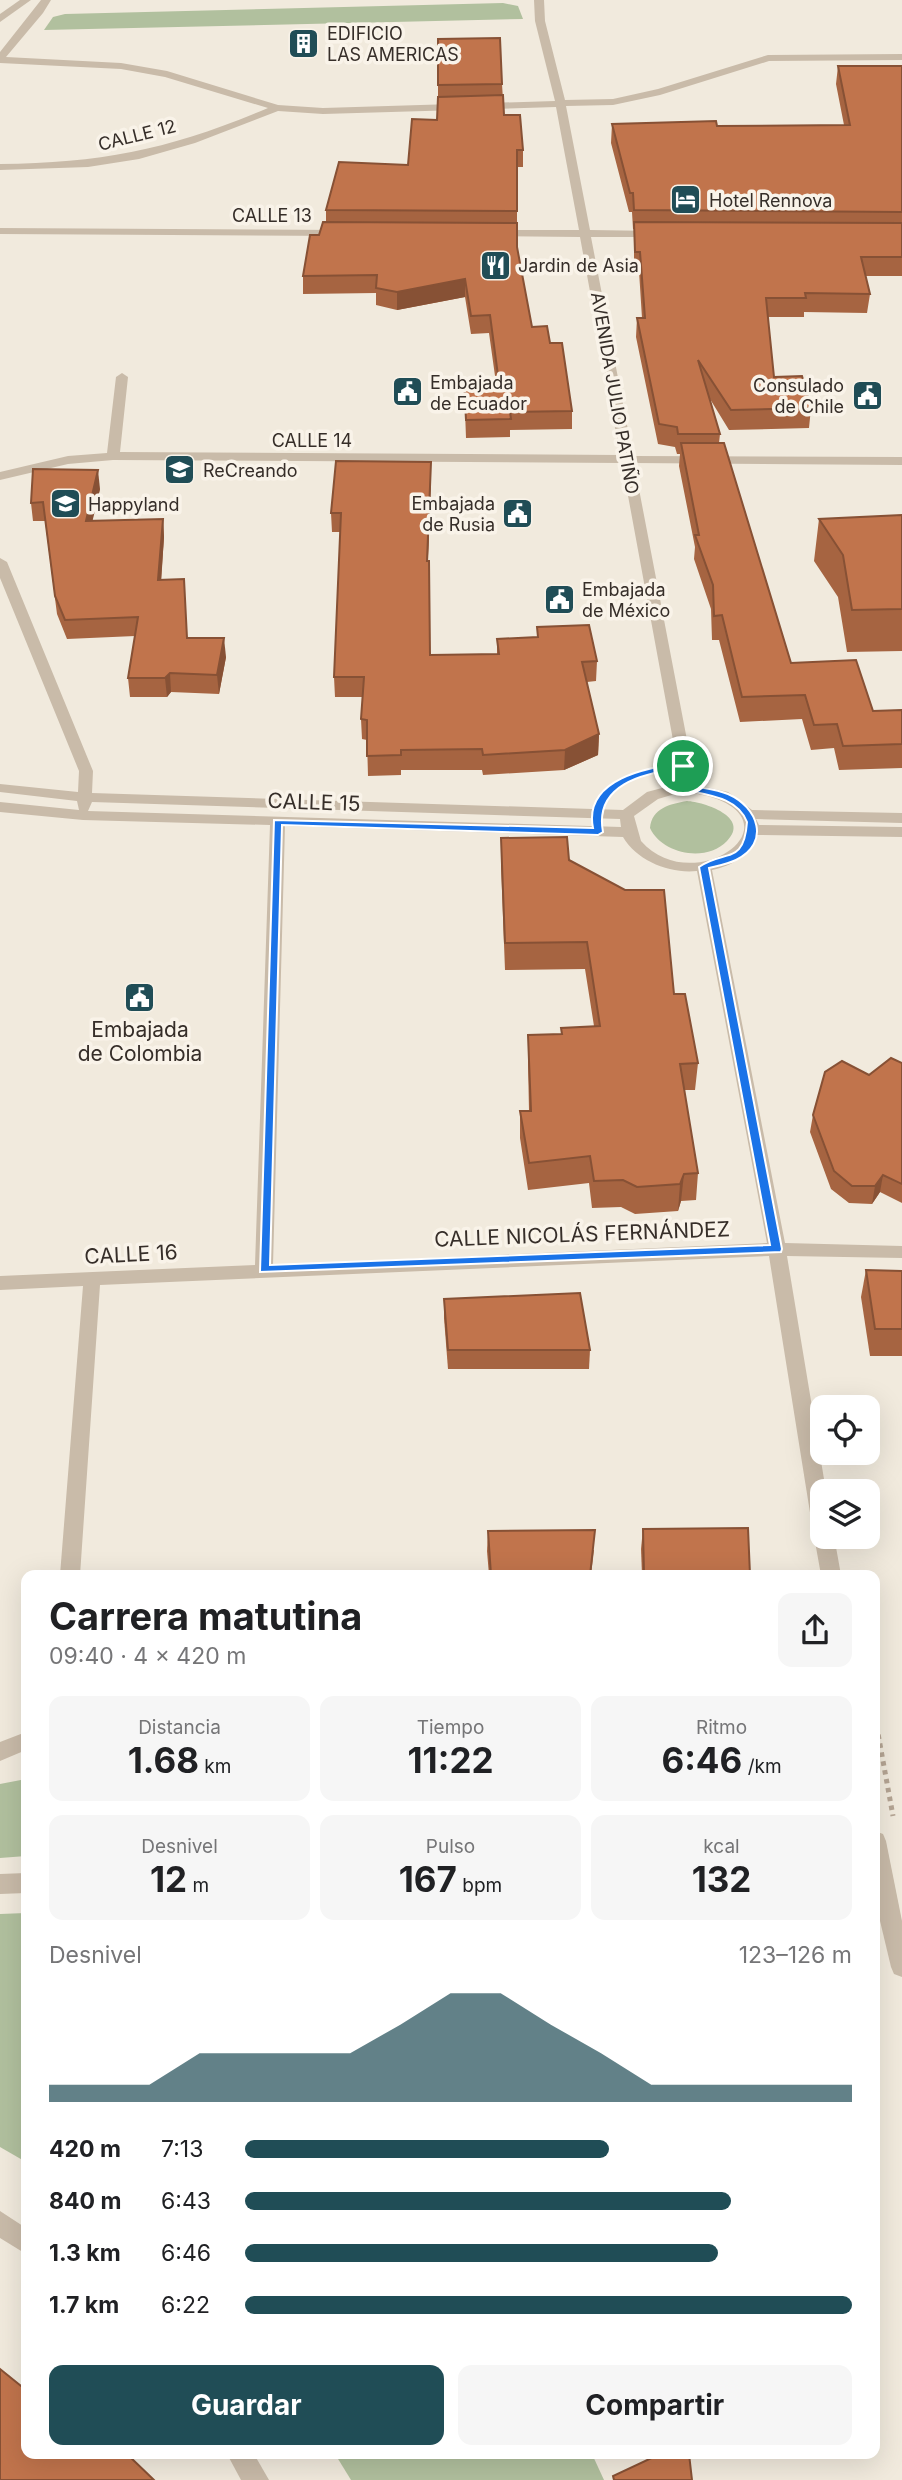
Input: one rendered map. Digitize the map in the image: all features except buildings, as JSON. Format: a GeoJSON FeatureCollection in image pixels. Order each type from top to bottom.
{"type":"FeatureCollection","features":[{"type":"Feature","properties":{"kind":"street"},"geometry":{"type":"LineString","coordinates":[[0,19],[24,1],[44,0],[40,11],[0,59]]}},
{"type":"Feature","properties":{"kind":"street","name":"AVENIDA JULIO PATIÑO"},"geometry":{"type":"LineString","coordinates":[[539,0],[540,21],[561,105],[586,233],[680,740],[685,787]]}},
{"type":"Feature","properties":{"kind":"street","name":"CALLE 12"},"geometry":{"type":"LineString","coordinates":[[0,59],[82,63],[167,74],[277,108],[323,111],[613,102],[660,92],[768,58],[902,57]]}},
{"type":"Feature","properties":{"kind":"street","name":"CALLE 12"},"geometry":{"type":"LineString","coordinates":[[0,167],[98,163],[140,156],[235,126],[277,108]]}},
{"type":"Feature","properties":{"kind":"street","name":"CALLE 13"},"geometry":{"type":"LineString","coordinates":[[0,231],[358,233]]}},
{"type":"Feature","properties":{"kind":"street"},"geometry":{"type":"LineString","coordinates":[[482,233],[672,234]]}},
{"type":"Feature","properties":{"kind":"street"},"geometry":{"type":"LineString","coordinates":[[113,456],[122,377]]}},
{"type":"Feature","properties":{"kind":"street","name":"CALLE 14"},"geometry":{"type":"LineString","coordinates":[[0,476],[68,460],[113,456],[902,461]]}},
{"type":"Feature","properties":{"kind":"street"},"geometry":{"type":"LineString","coordinates":[[0,562],[86,771],[83,815]]}},
{"type":"Feature","properties":{"kind":"street"},"geometry":{"type":"LineString","coordinates":[[749,814],[753,830],[751,840],[743,850],[732,859],[704,867],[680,866],[654,858],[635,845],[627,832],[627,816],[638,802],[650,795],[685,787],[723,795],[749,814],[902,818]]}},
{"type":"Feature","properties":{"kind":"street","name":"CALLE 15"},"geometry":{"type":"LineString","coordinates":[[0,788],[85,797],[627,816]]}},
{"type":"Feature","properties":{"kind":"street","name":"CALLE 15"},"geometry":{"type":"LineString","coordinates":[[0,807],[83,815],[627,832]]}},
{"type":"Feature","properties":{"kind":"street"},"geometry":{"type":"LineString","coordinates":[[264,1269],[278,822]]}},
{"type":"Feature","properties":{"kind":"street"},"geometry":{"type":"LineString","coordinates":[[753,830],[902,832]]}},
{"type":"Feature","properties":{"kind":"street"},"geometry":{"type":"LineString","coordinates":[[704,867],[777,1249],[814,1479]]}},
{"type":"Feature","properties":{"kind":"street","name":"CALLE NICOLÁS FERNÁNDEZ"},"geometry":{"type":"LineString","coordinates":[[264,1269],[777,1249],[902,1252]]}},
{"type":"Feature","properties":{"kind":"street","name":"CALLE 16"},"geometry":{"type":"LineString","coordinates":[[0,1283],[264,1269]]}},
{"type":"Feature","properties":{"kind":"street"},"geometry":{"type":"LineString","coordinates":[[70,1570],[92,1279]]}},
{"type":"Feature","properties":{"kind":"street"},"geometry":{"type":"LineString","coordinates":[[826,1549],[830,1570]]}},
{"type":"Feature","properties":{"kind":"street"},"geometry":{"type":"LineString","coordinates":[[0,1752],[21,1743]]}},
{"type":"Feature","properties":{"kind":"street"},"geometry":{"type":"LineString","coordinates":[[880,1861],[902,1967]]}},
{"type":"Feature","properties":{"kind":"street"},"geometry":{"type":"LineString","coordinates":[[0,1884],[21,1883]]}},
{"type":"Feature","properties":{"kind":"street"},"geometry":{"type":"LineString","coordinates":[[0,2223],[21,2238]]}},
{"type":"Feature","properties":{"kind":"street"},"geometry":{"type":"LineString","coordinates":[[243,2459],[256,2480]]}},
{"type":"Feature","properties":{"kind":"path"},"geometry":{"type":"LineString","coordinates":[[880,1744],[895,1826]]}},
{"type":"Feature","properties":{"kind":"green space"},"geometry":{"type":"Polygon","coordinates":[[[503,3],[518,6],[523,19],[44,30],[53,17],[65,14],[503,3]]]}},
{"type":"Feature","properties":{"kind":"green space"},"geometry":{"type":"Polygon","coordinates":[[[687,801],[704,804],[729,818],[733,832],[727,841],[708,852],[697,853],[674,849],[656,837],[650,828],[658,811],[687,801]]]}},
{"type":"Feature","properties":{"kind":"green space"},"geometry":{"type":"Polygon","coordinates":[[[21,1780],[21,1856],[0,1858],[0,1784],[21,1780]]]}},
{"type":"Feature","properties":{"kind":"green space"},"geometry":{"type":"Polygon","coordinates":[[[21,1913],[21,2159],[0,2147],[0,1914],[21,1913]]]}},
{"type":"Feature","properties":{"kind":"green space"},"geometry":{"type":"Polygon","coordinates":[[[338,2459],[594,2459],[604,2480],[351,2480],[338,2459]]]}},
{"type":"Feature","properties":{"kind":"place","name":"EDIFICIO LAS AMERICAS"},"geometry":{"type":"Point","coordinates":[304,43]}},
{"type":"Feature","properties":{"kind":"place","name":"Hotel Rennova"},"geometry":{"type":"Point","coordinates":[686,200]}},
{"type":"Feature","properties":{"kind":"place","name":"Jardin de Asia"},"geometry":{"type":"Point","coordinates":[495,265]}},
{"type":"Feature","properties":{"kind":"place","name":"Embajada de Ecuador"},"geometry":{"type":"Point","coordinates":[407,392]}},
{"type":"Feature","properties":{"kind":"place","name":"Consulado de Chile"},"geometry":{"type":"Point","coordinates":[867,395]}},
{"type":"Feature","properties":{"kind":"place","name":"ReCreando"},"geometry":{"type":"Point","coordinates":[180,470]}},
{"type":"Feature","properties":{"kind":"place","name":"Happyland"},"geometry":{"type":"Point","coordinates":[65,504]}},
{"type":"Feature","properties":{"kind":"place","name":"Embajada de Rusia"},"geometry":{"type":"Point","coordinates":[518,513]}},
{"type":"Feature","properties":{"kind":"place","name":"Embajada de México"},"geometry":{"type":"Point","coordinates":[559,599]}},
{"type":"Feature","properties":{"kind":"place","name":"Embajada de Colombia"},"geometry":{"type":"Point","coordinates":[140,997]}},
{"type":"Feature","properties":{"kind":"route"},"geometry":{"type":"LineString","coordinates":[[683,766],[685,787],[723,795],[739,804],[749,814],[752,822],[751,840],[743,850],[732,859],[704,867],[777,1249],[264,1269],[278,822],[598,832],[598,808],[608,792],[625,779],[648,770],[683,766]]}}]}
